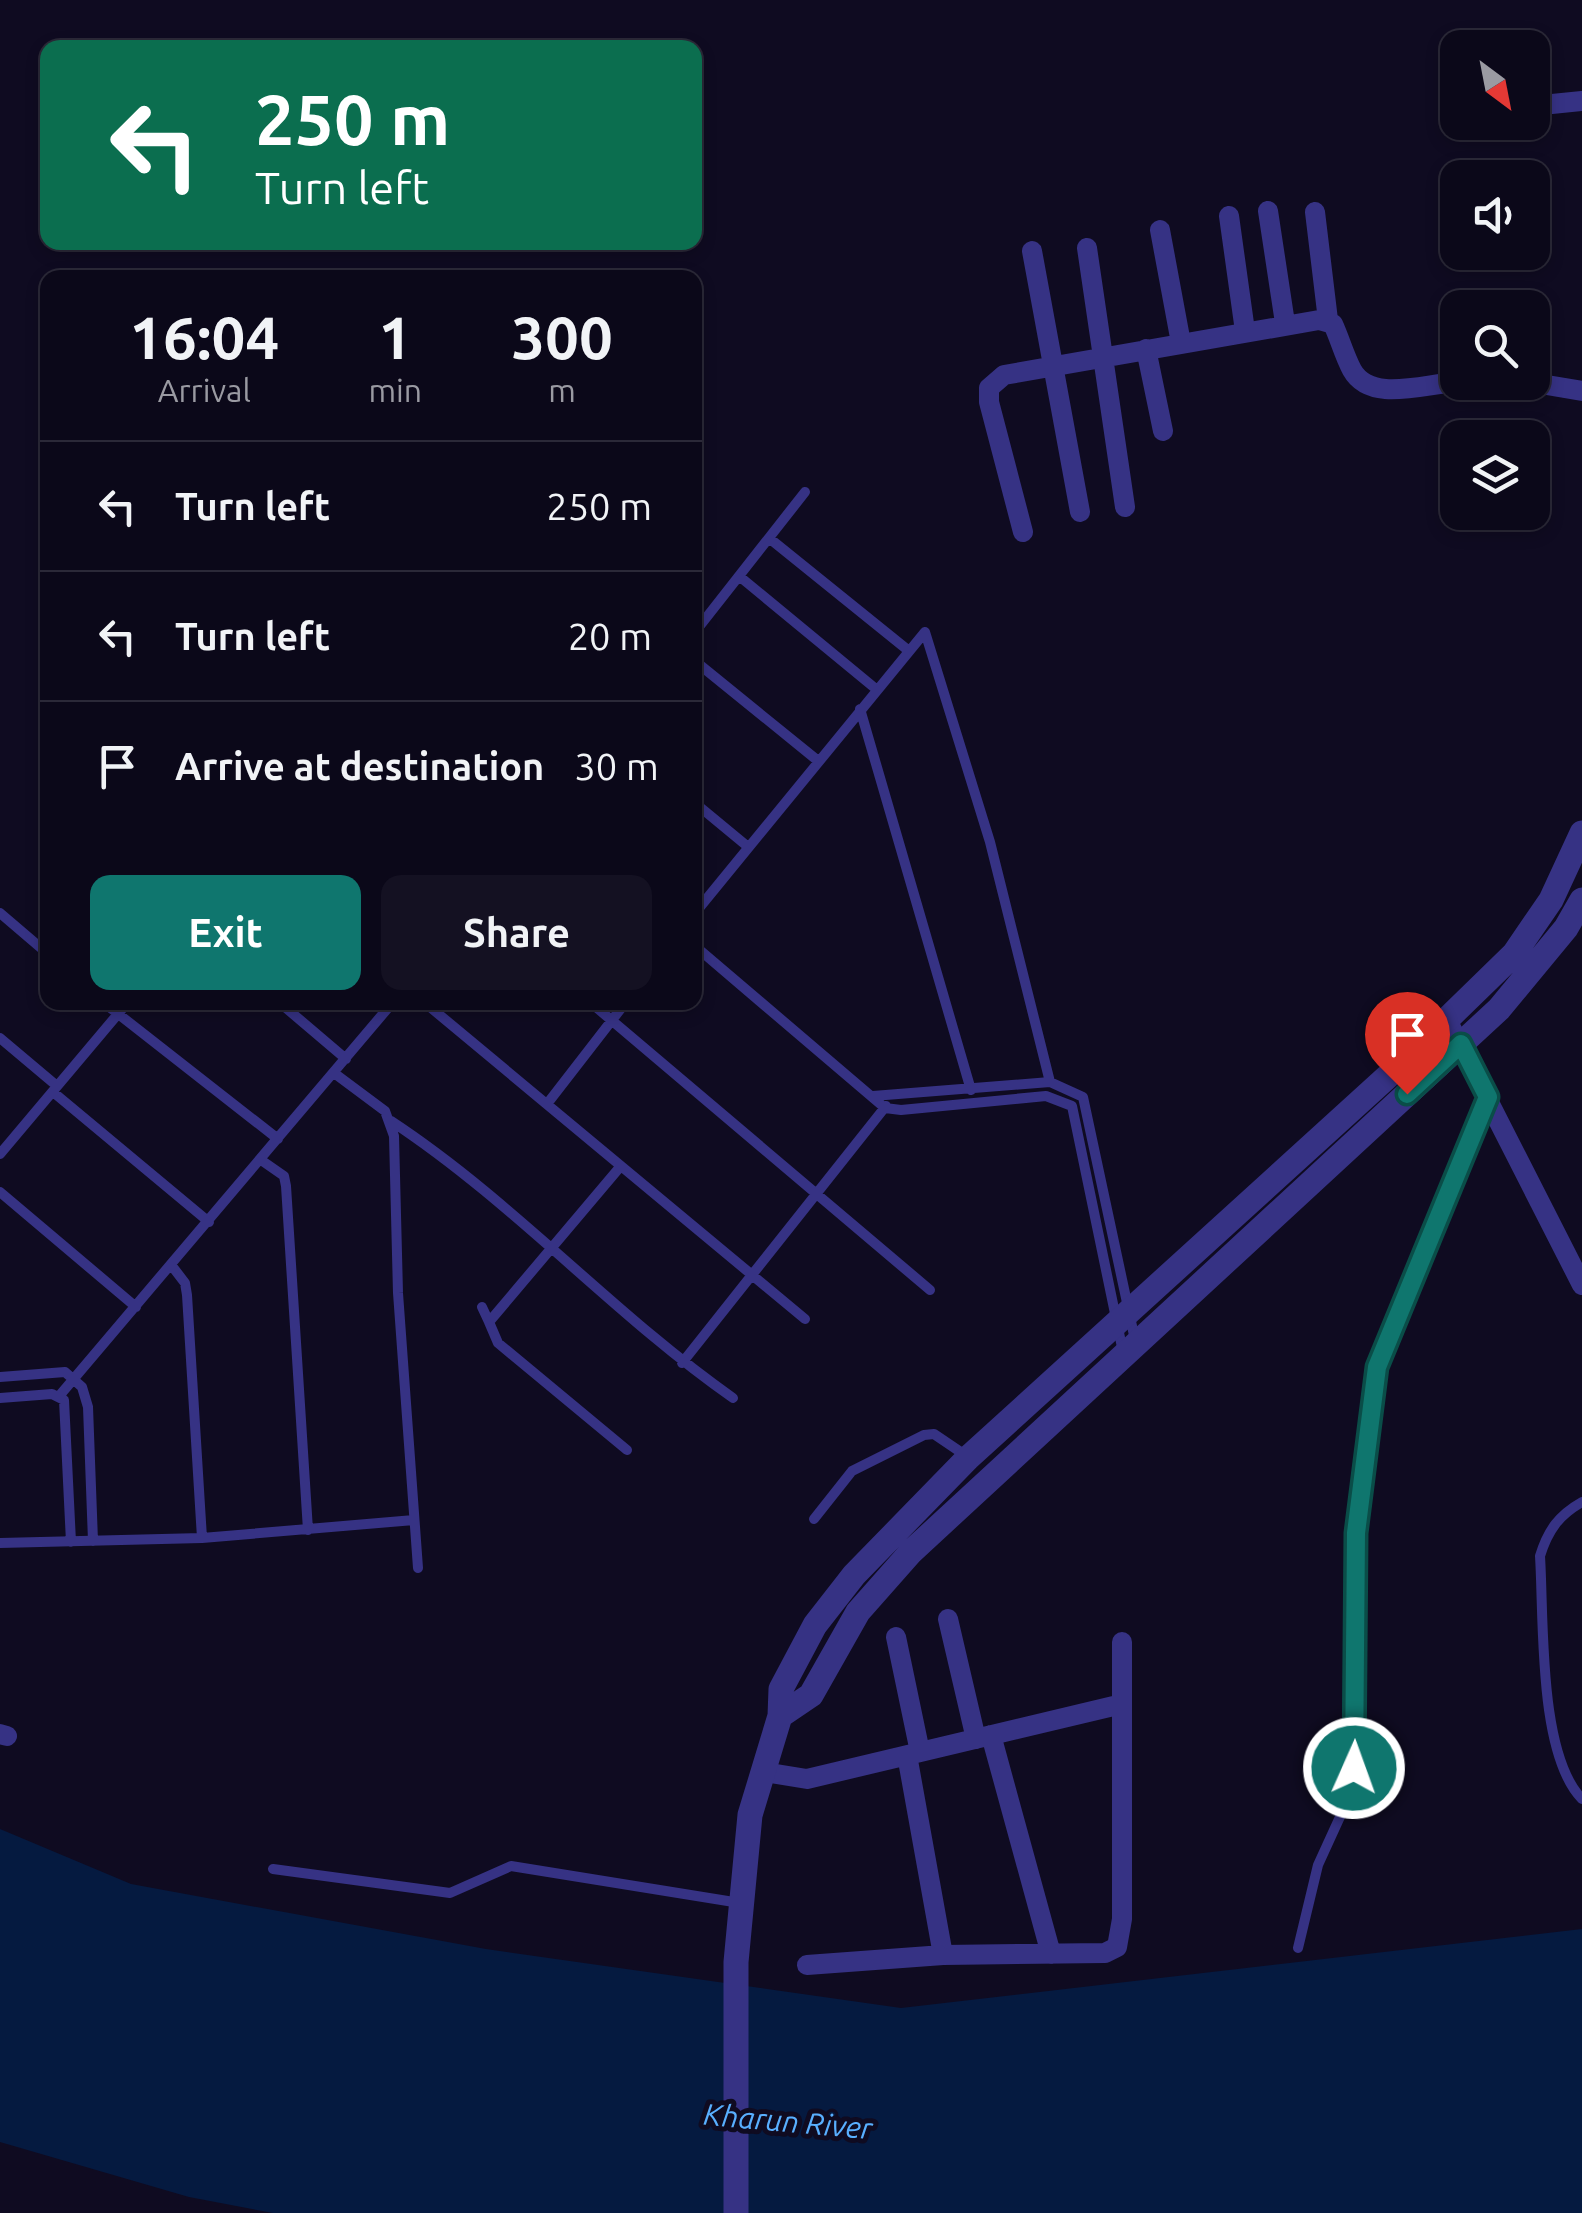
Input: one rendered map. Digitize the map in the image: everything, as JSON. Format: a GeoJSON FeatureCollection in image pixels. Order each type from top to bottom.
{"type":"FeatureCollection","features":[{"type":"Feature","properties":{"kind":"street"},"geometry":{"type":"LineString","coordinates":[[1550,104],[1582,101]]}},
{"type":"Feature","properties":{"kind":"street"},"geometry":{"type":"LineString","coordinates":[[1268,211],[1285,324]]}},
{"type":"Feature","properties":{"kind":"street"},"geometry":{"type":"LineString","coordinates":[[1315,212],[1328,320],[1362,383],[1387,389],[1440,384]]}},
{"type":"Feature","properties":{"kind":"street"},"geometry":{"type":"LineString","coordinates":[[1229,216],[1245,331]]}},
{"type":"Feature","properties":{"kind":"street"},"geometry":{"type":"LineString","coordinates":[[1160,230],[1181,343]]}},
{"type":"Feature","properties":{"kind":"street"},"geometry":{"type":"LineString","coordinates":[[1087,248],[1125,507]]}},
{"type":"Feature","properties":{"kind":"street"},"geometry":{"type":"LineString","coordinates":[[1032,251],[1080,512]]}},
{"type":"Feature","properties":{"kind":"street"},"geometry":{"type":"LineString","coordinates":[[1023,532],[989,402],[989,388],[1004,375],[1285,324],[1328,320]]}},
{"type":"Feature","properties":{"kind":"street"},"geometry":{"type":"LineString","coordinates":[[1146,350],[1163,431]]}},
{"type":"Feature","properties":{"kind":"street"},"geometry":{"type":"LineString","coordinates":[[1550,385],[1582,390]]}},
{"type":"Feature","properties":{"kind":"street"},"geometry":{"type":"LineString","coordinates":[[736,2213],[736,1962],[750,1815],[780,1716],[781,1690],[815,1625],[854,1575],[968,1458],[1398,1068],[1514,954],[1551,900],[1580,840]]}},
{"type":"Feature","properties":{"kind":"street"},"geometry":{"type":"LineString","coordinates":[[780,1716],[812,1695],[858,1612],[911,1552],[1461,1044],[1510,996],[1566,928],[1582,900]]}},
{"type":"Feature","properties":{"kind":"street"},"geometry":{"type":"LineString","coordinates":[[1446,1018],[1582,1285]]}},
{"type":"Feature","properties":{"kind":"street"},"geometry":{"type":"LineString","coordinates":[[854,1575],[876,1592]]}},
{"type":"Feature","properties":{"kind":"street"},"geometry":{"type":"LineString","coordinates":[[948,1619],[1052,1954]]}},
{"type":"Feature","properties":{"kind":"street"},"geometry":{"type":"LineString","coordinates":[[896,1637],[944,1955]]}},
{"type":"Feature","properties":{"kind":"street"},"geometry":{"type":"LineString","coordinates":[[807,1965],[944,1955],[1104,1954],[1116,1947],[1121,1936],[1122,1642]]}},
{"type":"Feature","properties":{"kind":"street"},"geometry":{"type":"LineString","coordinates":[[764,1772],[807,1778],[1122,1704]]}},
{"type":"Feature","properties":{"kind":"lane"},"geometry":{"type":"LineString","coordinates":[[702,623],[805,492]]}},
{"type":"Feature","properties":{"kind":"lane"},"geometry":{"type":"LineString","coordinates":[[769,538],[909,650]]}},
{"type":"Feature","properties":{"kind":"lane"},"geometry":{"type":"LineString","coordinates":[[739,576],[876,690]]}},
{"type":"Feature","properties":{"kind":"lane"},"geometry":{"type":"LineString","coordinates":[[702,904],[925,632],[990,842],[1050,1082]]}},
{"type":"Feature","properties":{"kind":"lane"},"geometry":{"type":"LineString","coordinates":[[702,667],[817,760]]}},
{"type":"Feature","properties":{"kind":"lane"},"geometry":{"type":"LineString","coordinates":[[860,709],[971,1090]]}},
{"type":"Feature","properties":{"kind":"lane"},"geometry":{"type":"LineString","coordinates":[[702,809],[747,846]]}},
{"type":"Feature","properties":{"kind":"lane"},"geometry":{"type":"LineString","coordinates":[[0,913],[40,947]]}},
{"type":"Feature","properties":{"kind":"lane"},"geometry":{"type":"LineString","coordinates":[[702,952],[885,1108],[901,1110],[1046,1096],[1072,1106],[1130,1352]]}},
{"type":"Feature","properties":{"kind":"lane"},"geometry":{"type":"LineString","coordinates":[[112,1010],[278,1140]]}},
{"type":"Feature","properties":{"kind":"lane"},"geometry":{"type":"LineString","coordinates":[[0,1154],[121,1010]]}},
{"type":"Feature","properties":{"kind":"lane"},"geometry":{"type":"LineString","coordinates":[[289,1010],[346,1058]]}},
{"type":"Feature","properties":{"kind":"lane"},"geometry":{"type":"LineString","coordinates":[[0,1398],[60,1395],[386,1010]]}},
{"type":"Feature","properties":{"kind":"lane"},"geometry":{"type":"LineString","coordinates":[[434,1010],[805,1320]]}},
{"type":"Feature","properties":{"kind":"lane"},"geometry":{"type":"LineString","coordinates":[[599,1010],[930,1290]]}},
{"type":"Feature","properties":{"kind":"lane"},"geometry":{"type":"LineString","coordinates":[[546,1104],[620,1010]]}},
{"type":"Feature","properties":{"kind":"lane"},"geometry":{"type":"LineString","coordinates":[[0,1038],[209,1222]]}},
{"type":"Feature","properties":{"kind":"lane"},"geometry":{"type":"LineString","coordinates":[[334,1073],[375,1102],[391,1122],[486,1191],[682,1363],[733,1398]]}},
{"type":"Feature","properties":{"kind":"lane"},"geometry":{"type":"LineString","coordinates":[[873,1096],[1050,1082],[1074,1090],[1088,1106],[1130,1352]]}},
{"type":"Feature","properties":{"kind":"lane"},"geometry":{"type":"LineString","coordinates":[[682,1363],[891,1096]]}},
{"type":"Feature","properties":{"kind":"lane"},"geometry":{"type":"LineString","coordinates":[[1298,1948],[1318,1865],[1350,1796],[1354,1768],[1356,1533],[1377,1367],[1488,1097]]}},
{"type":"Feature","properties":{"kind":"lane"},"geometry":{"type":"LineString","coordinates":[[391,1122],[418,1568]]}},
{"type":"Feature","properties":{"kind":"lane"},"geometry":{"type":"LineString","coordinates":[[261,1160],[284,1176],[286,1186],[308,1530]]}},
{"type":"Feature","properties":{"kind":"lane"},"geometry":{"type":"LineString","coordinates":[[489,1322],[620,1166]]}},
{"type":"Feature","properties":{"kind":"lane"},"geometry":{"type":"LineString","coordinates":[[0,1192],[136,1308]]}},
{"type":"Feature","properties":{"kind":"lane"},"geometry":{"type":"LineString","coordinates":[[172,1266],[185,1283],[187,1296],[202,1538]]}},
{"type":"Feature","properties":{"kind":"lane"},"geometry":{"type":"LineString","coordinates":[[482,1308],[498,1343],[627,1450]]}},
{"type":"Feature","properties":{"kind":"lane"},"geometry":{"type":"LineString","coordinates":[[0,1377],[51,1371],[76,1378]]}},
{"type":"Feature","properties":{"kind":"lane"},"geometry":{"type":"LineString","coordinates":[[76,1378],[88,1407],[93,1541]]}},
{"type":"Feature","properties":{"kind":"lane"},"geometry":{"type":"LineString","coordinates":[[60,1395],[71,1542]]}},
{"type":"Feature","properties":{"kind":"lane"},"geometry":{"type":"LineString","coordinates":[[814,1519],[852,1472],[924,1436],[934,1434],[968,1458]]}},
{"type":"Feature","properties":{"kind":"lane"},"geometry":{"type":"LineString","coordinates":[[1582,1502],[1563,1513],[1547,1534],[1540,1556],[1553,1741],[1565,1775],[1582,1799]]}},
{"type":"Feature","properties":{"kind":"lane"},"geometry":{"type":"LineString","coordinates":[[0,1543],[202,1538],[414,1520]]}},
{"type":"Feature","properties":{"kind":"lane"},"geometry":{"type":"LineString","coordinates":[[273,1869],[450,1892],[512,1866],[741,1904]]}},
{"type":"Feature","properties":{"kind":"water","name":"Kharun River"},"geometry":{"type":"Polygon","coordinates":[[[0,1829],[131,1884],[486,1949],[901,2008],[1582,1929],[1582,2213],[273,2213],[189,2197],[0,2142],[0,1829]]]}},
{"type":"Feature","properties":{"kind":"route"},"geometry":{"type":"LineString","coordinates":[[1354,1768],[1356,1533],[1377,1367],[1488,1097],[1461,1044],[1407,1094]]}}]}
